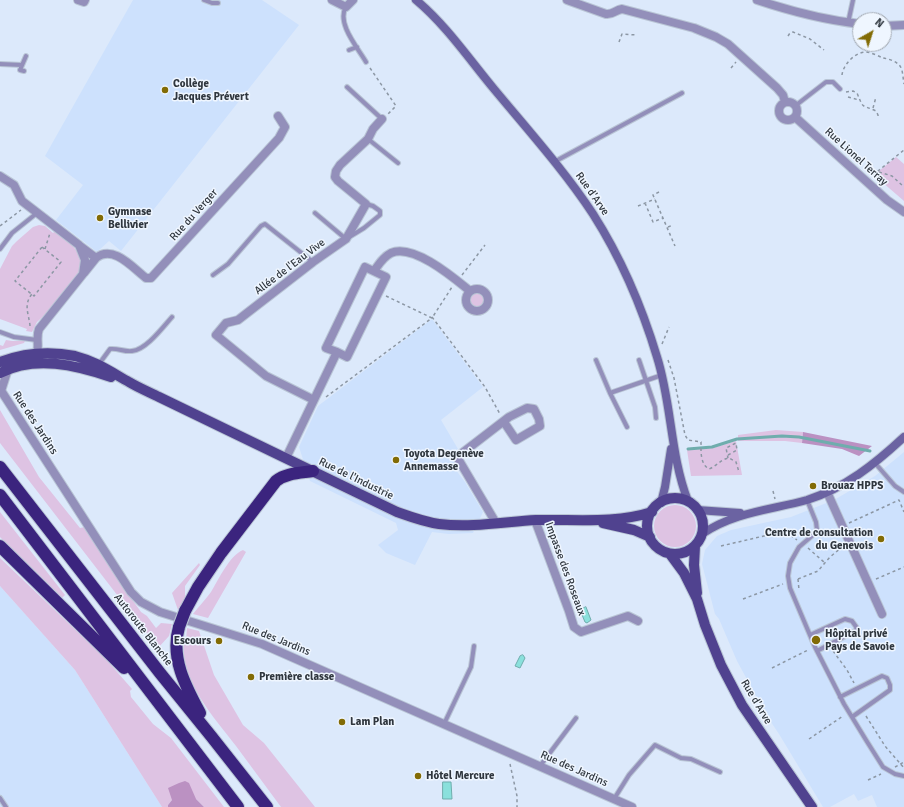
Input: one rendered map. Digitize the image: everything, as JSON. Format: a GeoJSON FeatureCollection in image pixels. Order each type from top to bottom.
{"type":"FeatureCollection","features":[{"type":"Feature","properties":{"kind":"highway","name":"Autoroute Blanche"},"geometry":{"type":"LineString","coordinates":[[0,467],[160,673],[212,736],[267,807]]}},
{"type":"Feature","properties":{"kind":"highway"},"geometry":{"type":"LineString","coordinates":[[212,736],[186,686],[180,670],[176,646],[179,627],[185,611],[198,587],[221,553],[276,481],[289,474],[313,471]]}},
{"type":"Feature","properties":{"kind":"highway"},"geometry":{"type":"LineString","coordinates":[[0,495],[238,807]]}},
{"type":"Feature","properties":{"kind":"highway"},"geometry":{"type":"LineString","coordinates":[[0,546],[118,663],[168,716]]}},
{"type":"Feature","properties":{"kind":"main road","name":"Rue d'Arve"},"geometry":{"type":"LineString","coordinates":[[416,0],[434,18],[554,162],[594,215],[619,260],[633,290],[647,327],[662,374],[668,402],[672,442],[680,481],[688,501]]}},
{"type":"Feature","properties":{"kind":"main road","name":"Rue de l'Industrie"},"geometry":{"type":"LineString","coordinates":[[3,368],[38,346],[60,354],[75,356],[398,512],[422,521],[449,525],[535,520],[589,520],[634,516],[652,512]]}},
{"type":"Feature","properties":{"kind":"main road","name":"Rue de l'Industrie"},"geometry":{"type":"LineString","coordinates":[[3,368],[32,364],[63,364],[98,368]]}},
{"type":"Feature","properties":{"kind":"main road"},"geometry":{"type":"LineString","coordinates":[[702,534],[721,522],[745,514],[807,500],[849,481],[875,463],[904,437]]}},
{"type":"Feature","properties":{"kind":"main road","name":"Rue d'Arve"},"geometry":{"type":"LineString","coordinates":[[661,503],[672,442]]}},
{"type":"Feature","properties":{"kind":"main road"},"geometry":{"type":"LineString","coordinates":[[672,499],[688,501],[697,510],[703,521],[702,534],[695,546],[686,552],[670,554],[658,548],[650,537],[648,524],[652,512],[661,503],[672,499]]}},
{"type":"Feature","properties":{"kind":"main road"},"geometry":{"type":"LineString","coordinates":[[697,510],[745,514]]}},
{"type":"Feature","properties":{"kind":"main road","name":"Rue de l'Industrie"},"geometry":{"type":"LineString","coordinates":[[589,520],[625,527],[650,537]]}},
{"type":"Feature","properties":{"kind":"main road","name":"Rue d'Arve"},"geometry":{"type":"LineString","coordinates":[[695,546],[694,565],[697,599]]}},
{"type":"Feature","properties":{"kind":"main road","name":"Rue d'Arve"},"geometry":{"type":"LineString","coordinates":[[670,554],[684,573],[697,599],[705,626],[721,665],[742,705],[812,807]]}},
{"type":"Feature","properties":{"kind":"street"},"geometry":{"type":"LineString","coordinates":[[78,0],[84,2],[85,0]]}},
{"type":"Feature","properties":{"kind":"street"},"geometry":{"type":"LineString","coordinates":[[332,0],[346,7],[353,0]]}},
{"type":"Feature","properties":{"kind":"street"},"geometry":{"type":"LineString","coordinates":[[567,0],[606,14],[611,14],[622,9],[694,28],[713,35],[728,44],[777,88],[783,95],[785,102],[792,103],[795,106],[797,112],[795,117]]}},
{"type":"Feature","properties":{"kind":"street"},"geometry":{"type":"LineString","coordinates":[[757,0],[800,13],[852,23]]}},
{"type":"Feature","properties":{"kind":"street"},"geometry":{"type":"LineString","coordinates":[[892,26],[904,25]]}},
{"type":"Feature","properties":{"kind":"street","name":"Rue Lionel Terray"},"geometry":{"type":"LineString","coordinates":[[785,102],[780,108],[781,116],[787,120],[795,117],[866,181],[904,212]]}},
{"type":"Feature","properties":{"kind":"street","name":"Rue du Verger"},"geometry":{"type":"LineString","coordinates":[[96,258],[105,254],[113,254],[128,263],[146,278],[150,278],[279,138],[285,127],[278,116]]}},
{"type":"Feature","properties":{"kind":"street"},"geometry":{"type":"LineString","coordinates":[[366,204],[338,181],[335,177],[336,171],[340,165],[368,139],[373,129],[382,119]]}},
{"type":"Feature","properties":{"kind":"street"},"geometry":{"type":"LineString","coordinates":[[0,176],[14,185],[18,190],[20,199],[27,205],[96,258],[50,316],[40,326],[37,334],[38,346],[32,364]]}},
{"type":"Feature","properties":{"kind":"street","name":"Allée de l'Eau Vive"},"geometry":{"type":"LineString","coordinates":[[314,400],[266,376],[216,335],[226,323],[238,320],[346,238],[366,204]]}},
{"type":"Feature","properties":{"kind":"street"},"geometry":{"type":"LineString","coordinates":[[79,245],[85,260],[83,274]]}},
{"type":"Feature","properties":{"kind":"street"},"geometry":{"type":"LineString","coordinates":[[374,271],[381,261],[389,254],[393,252],[402,252],[416,256],[432,264],[470,291]]}},
{"type":"Feature","properties":{"kind":"street"},"geometry":{"type":"LineString","coordinates":[[365,267],[386,277],[378,292],[347,357],[326,348],[365,267]]}},
{"type":"Feature","properties":{"kind":"street"},"geometry":{"type":"LineString","coordinates":[[286,458],[337,352]]}},
{"type":"Feature","properties":{"kind":"street","name":"Rue des Jardins"},"geometry":{"type":"LineString","coordinates":[[3,368],[0,390],[131,592],[141,602],[160,612],[262,644],[632,807]]}},
{"type":"Feature","properties":{"kind":"street"},"geometry":{"type":"LineString","coordinates":[[496,523],[455,454],[504,422],[509,417],[524,409],[531,408],[538,414],[540,426],[516,440],[504,422]]}},
{"type":"Feature","properties":{"kind":"street"},"geometry":{"type":"LineString","coordinates":[[826,492],[882,614]]}},
{"type":"Feature","properties":{"kind":"street","name":"Impasse des Roseaux"},"geometry":{"type":"LineString","coordinates":[[535,520],[574,628],[581,632],[628,616],[638,621]]}},
{"type":"Feature","properties":{"kind":"lane"},"geometry":{"type":"LineString","coordinates":[[204,0],[212,3],[218,3]]}},
{"type":"Feature","properties":{"kind":"lane"},"geometry":{"type":"LineString","coordinates":[[848,23],[853,0]]}},
{"type":"Feature","properties":{"kind":"lane"},"geometry":{"type":"LineString","coordinates":[[346,7],[343,15],[344,23],[366,62]]}},
{"type":"Feature","properties":{"kind":"lane"},"geometry":{"type":"LineString","coordinates":[[349,50],[357,47]]}},
{"type":"Feature","properties":{"kind":"lane"},"geometry":{"type":"LineString","coordinates":[[24,71],[20,70],[26,56]]}},
{"type":"Feature","properties":{"kind":"lane"},"geometry":{"type":"LineString","coordinates":[[0,64],[22,65]]}},
{"type":"Feature","properties":{"kind":"lane"},"geometry":{"type":"LineString","coordinates":[[795,106],[826,82],[834,82],[840,89]]}},
{"type":"Feature","properties":{"kind":"lane"},"geometry":{"type":"LineString","coordinates":[[347,87],[382,119]]}},
{"type":"Feature","properties":{"kind":"lane"},"geometry":{"type":"LineString","coordinates":[[554,162],[682,94]]}},
{"type":"Feature","properties":{"kind":"lane"},"geometry":{"type":"LineString","coordinates":[[368,139],[398,163]]}},
{"type":"Feature","properties":{"kind":"lane"},"geometry":{"type":"LineString","coordinates":[[315,213],[346,238],[364,228],[380,215],[380,211],[377,208],[366,204]]}},
{"type":"Feature","properties":{"kind":"lane"},"geometry":{"type":"LineString","coordinates":[[0,249],[12,233],[37,213]]}},
{"type":"Feature","properties":{"kind":"lane"},"geometry":{"type":"LineString","coordinates":[[213,275],[228,264],[265,224],[313,262]]}},
{"type":"Feature","properties":{"kind":"lane"},"geometry":{"type":"LineString","coordinates":[[98,368],[110,349],[117,348],[128,352],[143,348],[172,317]]}},
{"type":"Feature","properties":{"kind":"lane"},"geometry":{"type":"LineString","coordinates":[[0,332],[12,337],[27,339],[38,346]]}},
{"type":"Feature","properties":{"kind":"lane"},"geometry":{"type":"LineString","coordinates":[[596,360],[627,427]]}},
{"type":"Feature","properties":{"kind":"lane"},"geometry":{"type":"LineString","coordinates":[[638,360],[655,407],[656,418]]}},
{"type":"Feature","properties":{"kind":"lane"},"geometry":{"type":"LineString","coordinates":[[610,393],[662,374]]}},
{"type":"Feature","properties":{"kind":"lane"},"geometry":{"type":"LineString","coordinates":[[875,463],[895,486],[904,492]]}},
{"type":"Feature","properties":{"kind":"lane"},"geometry":{"type":"LineString","coordinates":[[807,500],[817,527],[813,535],[803,544],[790,562],[788,582],[817,651],[852,717],[883,767],[894,774],[904,776]]}},
{"type":"Feature","properties":{"kind":"lane"},"geometry":{"type":"LineString","coordinates":[[810,635],[846,620],[852,621],[857,627],[855,632],[817,651]]}},
{"type":"Feature","properties":{"kind":"lane"},"geometry":{"type":"LineString","coordinates":[[444,724],[471,667],[474,646]]}},
{"type":"Feature","properties":{"kind":"lane"},"geometry":{"type":"LineString","coordinates":[[840,696],[884,676],[887,678],[890,685],[888,691],[852,717]]}},
{"type":"Feature","properties":{"kind":"lane"},"geometry":{"type":"LineString","coordinates":[[540,766],[576,718]]}},
{"type":"Feature","properties":{"kind":"lane"},"geometry":{"type":"LineString","coordinates":[[614,799],[629,775],[655,745],[681,758],[690,759],[720,772]]}},
{"type":"Feature","properties":{"kind":"lane"},"geometry":{"type":"LineString","coordinates":[[0,798],[6,807]]}},
{"type":"Feature","properties":{"kind":"path"},"geometry":{"type":"LineString","coordinates":[[788,36],[793,32],[810,39],[824,50]]}},
{"type":"Feature","properties":{"kind":"path"},"geometry":{"type":"LineString","coordinates":[[619,42],[622,34],[637,35]]}},
{"type":"Feature","properties":{"kind":"path"},"geometry":{"type":"LineString","coordinates":[[842,75],[848,62],[860,54],[867,52],[898,64],[901,68],[904,84]]}},
{"type":"Feature","properties":{"kind":"path"},"geometry":{"type":"LineString","coordinates":[[366,62],[396,106],[382,119]]}},
{"type":"Feature","properties":{"kind":"path"},"geometry":{"type":"LineString","coordinates":[[844,92],[855,92],[863,106],[873,109],[878,113],[878,119]]}},
{"type":"Feature","properties":{"kind":"path"},"geometry":{"type":"LineString","coordinates":[[848,97],[859,100]]}},
{"type":"Feature","properties":{"kind":"path"},"geometry":{"type":"LineString","coordinates":[[873,109],[876,97]]}},
{"type":"Feature","properties":{"kind":"path"},"geometry":{"type":"LineString","coordinates":[[866,181],[904,150]]}},
{"type":"Feature","properties":{"kind":"path"},"geometry":{"type":"LineString","coordinates":[[878,172],[892,176],[904,187]]}},
{"type":"Feature","properties":{"kind":"path"},"geometry":{"type":"LineString","coordinates":[[659,192],[653,195],[675,246]]}},
{"type":"Feature","properties":{"kind":"path"},"geometry":{"type":"LineString","coordinates":[[638,206],[655,198]]}},
{"type":"Feature","properties":{"kind":"path"},"geometry":{"type":"LineString","coordinates":[[645,203],[653,222],[663,218]]}},
{"type":"Feature","properties":{"kind":"path"},"geometry":{"type":"LineString","coordinates":[[0,226],[27,205]]}},
{"type":"Feature","properties":{"kind":"path"},"geometry":{"type":"LineString","coordinates":[[45,249],[50,234],[53,230],[48,227],[51,224]]}},
{"type":"Feature","properties":{"kind":"path"},"geometry":{"type":"LineString","coordinates":[[667,228],[673,225]]}},
{"type":"Feature","properties":{"kind":"path"},"geometry":{"type":"LineString","coordinates":[[314,400],[319,403],[432,318],[457,281],[485,244]]}},
{"type":"Feature","properties":{"kind":"path"},"geometry":{"type":"LineString","coordinates":[[42,247],[45,249],[61,262],[34,296],[15,281],[42,247]]}},
{"type":"Feature","properties":{"kind":"path"},"geometry":{"type":"LineString","coordinates":[[378,292],[432,318],[484,387],[504,422]]}},
{"type":"Feature","properties":{"kind":"path"},"geometry":{"type":"LineString","coordinates":[[27,339],[30,326],[27,303],[32,294]]}},
{"type":"Feature","properties":{"kind":"path"},"geometry":{"type":"LineString","coordinates":[[664,350],[662,343],[669,327]]}},
{"type":"Feature","properties":{"kind":"path"},"geometry":{"type":"LineString","coordinates":[[667,357],[674,378],[685,435],[688,440],[701,442],[702,462],[704,466],[709,469],[728,458],[736,462],[739,472]]}},
{"type":"Feature","properties":{"kind":"path"},"geometry":{"type":"LineString","coordinates":[[728,455],[737,450],[736,443],[726,448],[728,458]]}},
{"type":"Feature","properties":{"kind":"path"},"geometry":{"type":"LineString","coordinates":[[842,526],[899,500],[904,512]]}},
{"type":"Feature","properties":{"kind":"path"},"geometry":{"type":"LineString","coordinates":[[721,546],[783,532],[792,535],[825,563]]}},
{"type":"Feature","properties":{"kind":"path"},"geometry":{"type":"LineString","coordinates":[[744,599],[814,573],[838,550],[850,543]]}},
{"type":"Feature","properties":{"kind":"path"},"geometry":{"type":"LineString","coordinates":[[868,583],[904,567]]}},
{"type":"Feature","properties":{"kind":"path"},"geometry":{"type":"LineString","coordinates":[[798,579],[800,594]]}},
{"type":"Feature","properties":{"kind":"path"},"geometry":{"type":"LineString","coordinates":[[828,645],[844,665],[857,689]]}},
{"type":"Feature","properties":{"kind":"path"},"geometry":{"type":"LineString","coordinates":[[863,709],[883,743],[904,768]]}},
{"type":"Feature","properties":{"kind":"path"},"geometry":{"type":"LineString","coordinates":[[508,752],[517,796],[517,807]]}},
{"type":"Feature","properties":{"kind":"shaded area","name":"Collège Jacques Prévert"},"geometry":{"type":"Polygon","coordinates":[[[133,0],[262,0],[299,25],[121,251],[109,241],[97,252],[56,220],[83,185],[45,156],[133,0]]]}},
{"type":"Feature","properties":{"kind":"shaded area"},"geometry":{"type":"Polygon","coordinates":[[[896,157],[904,164],[904,201],[874,175],[896,157]]]}},
{"type":"Feature","properties":{"kind":"shaded area"},"geometry":{"type":"Polygon","coordinates":[[[39,225],[45,226],[53,233],[55,231],[71,244],[76,249],[81,260],[78,274],[48,312],[37,322],[32,332],[26,331],[27,329],[0,319],[0,269],[12,246],[33,227],[39,225]]]}},
{"type":"Feature","properties":{"kind":"shaded area"},"geometry":{"type":"Polygon","coordinates":[[[474,292],[480,292],[485,297],[483,306],[480,308],[474,308],[469,303],[469,297],[474,292]]]}},
{"type":"Feature","properties":{"kind":"shaded area"},"geometry":{"type":"Polygon","coordinates":[[[432,319],[483,387],[441,420],[458,449],[449,453],[455,464],[452,465],[465,482],[483,512],[473,533],[449,534],[432,532],[415,565],[386,553],[378,545],[398,530],[396,523],[310,481],[299,447],[318,406],[432,319]]]}},
{"type":"Feature","properties":{"kind":"shaded area"},"geometry":{"type":"Polygon","coordinates":[[[6,340],[25,341],[24,343],[0,350],[0,345],[3,346],[6,340]]]}},
{"type":"Feature","properties":{"kind":"shaded area"},"geometry":{"type":"Polygon","coordinates":[[[0,410],[39,477],[80,528],[85,527],[119,581],[141,612],[147,616],[156,628],[161,623],[172,624],[169,636],[158,648],[0,443],[0,410]]]}},
{"type":"Feature","properties":{"kind":"shaded area"},"geometry":{"type":"Polygon","coordinates":[[[776,430],[803,432],[802,443],[785,441],[738,441],[738,435],[776,430]]]}},
{"type":"Feature","properties":{"kind":"shaded area"},"geometry":{"type":"Polygon","coordinates":[[[803,432],[872,446],[859,456],[842,449],[802,443],[803,432]]]}},
{"type":"Feature","properties":{"kind":"shaded area"},"geometry":{"type":"Polygon","coordinates":[[[736,441],[742,475],[691,476],[687,450],[713,448],[736,441]]]}},
{"type":"Feature","properties":{"kind":"shaded area","name":"Hôpital privé Pays de Savoie"},"geometry":{"type":"Polygon","coordinates":[[[904,452],[904,807],[877,807],[872,795],[858,801],[854,794],[830,807],[823,807],[767,716],[737,661],[719,619],[715,614],[702,564],[705,550],[717,536],[731,530],[791,517],[834,500],[875,476],[904,452]]]}},
{"type":"Feature","properties":{"kind":"shaded area"},"geometry":{"type":"Polygon","coordinates":[[[671,505],[679,505],[690,511],[696,522],[696,530],[690,541],[679,547],[671,547],[660,541],[654,530],[654,522],[660,511],[671,505]]]}},
{"type":"Feature","properties":{"kind":"shaded area"},"geometry":{"type":"Polygon","coordinates":[[[0,512],[65,595],[61,599],[0,537],[0,512]]]}},
{"type":"Feature","properties":{"kind":"shaded area"},"geometry":{"type":"Polygon","coordinates":[[[243,550],[246,552],[208,618],[193,614],[211,592],[229,562],[243,550]]]}},
{"type":"Feature","properties":{"kind":"shaded area"},"geometry":{"type":"Polygon","coordinates":[[[0,558],[105,658],[132,689],[130,691],[131,697],[153,724],[171,738],[224,807],[204,807],[196,799],[172,800],[168,807],[162,807],[75,670],[0,586],[0,558]]]}},
{"type":"Feature","properties":{"kind":"shaded area"},"geometry":{"type":"Polygon","coordinates":[[[199,563],[200,565],[185,586],[185,599],[178,610],[172,593],[199,563]]]}},
{"type":"Feature","properties":{"kind":"shaded area"},"geometry":{"type":"Polygon","coordinates":[[[0,586],[75,670],[162,807],[0,807],[0,586]]]}},
{"type":"Feature","properties":{"kind":"shaded area"},"geometry":{"type":"Polygon","coordinates":[[[586,607],[591,620],[587,623],[585,622],[580,610],[586,607]]]}},
{"type":"Feature","properties":{"kind":"shaded area"},"geometry":{"type":"Polygon","coordinates":[[[187,628],[199,631],[214,675],[243,725],[264,743],[315,807],[281,807],[209,711],[200,698],[187,671],[184,656],[184,642],[186,641],[187,628]]]}},
{"type":"Feature","properties":{"kind":"shaded area"},"geometry":{"type":"Polygon","coordinates":[[[523,655],[525,658],[520,668],[515,666],[520,656],[523,655]]]}},
{"type":"Feature","properties":{"kind":"shaded area"},"geometry":{"type":"Polygon","coordinates":[[[185,781],[189,783],[196,799],[204,807],[168,807],[172,800],[168,788],[185,781]]]}},
{"type":"Feature","properties":{"kind":"shaded area"},"geometry":{"type":"Polygon","coordinates":[[[443,782],[451,782],[452,799],[443,799],[443,782]]]}},
{"type":"Feature","properties":{"kind":"waterway"},"geometry":{"type":"LineString","coordinates":[[688,449],[712,447],[737,439],[782,436],[799,437],[870,451]]}},
{"type":"Feature","properties":{"kind":"place","name":"Collège Jacques Prévert"},"geometry":{"type":"Point","coordinates":[165,90]}},
{"type":"Feature","properties":{"kind":"place","name":"Gymnase Bellivier"},"geometry":{"type":"Point","coordinates":[100,218]}},
{"type":"Feature","properties":{"kind":"place","name":"Toyota Degenève Annemasse"},"geometry":{"type":"Point","coordinates":[396,460]}},
{"type":"Feature","properties":{"kind":"place","name":"Brouaz HPPS"},"geometry":{"type":"Point","coordinates":[813,486]}},
{"type":"Feature","properties":{"kind":"place","name":"Centre de consultation du Genevois"},"geometry":{"type":"Point","coordinates":[881,539]}},
{"type":"Feature","properties":{"kind":"place","name":"Hôpital privé Pays de Savoie"},"geometry":{"type":"Point","coordinates":[816,640]}},
{"type":"Feature","properties":{"kind":"place","name":"Escours"},"geometry":{"type":"Point","coordinates":[219,641]}},
{"type":"Feature","properties":{"kind":"place","name":"Première classe"},"geometry":{"type":"Point","coordinates":[251,677]}},
{"type":"Feature","properties":{"kind":"place","name":"Lam Plan"},"geometry":{"type":"Point","coordinates":[342,722]}},
{"type":"Feature","properties":{"kind":"place","name":"Hôtel Mercure"},"geometry":{"type":"Point","coordinates":[418,776]}}]}
